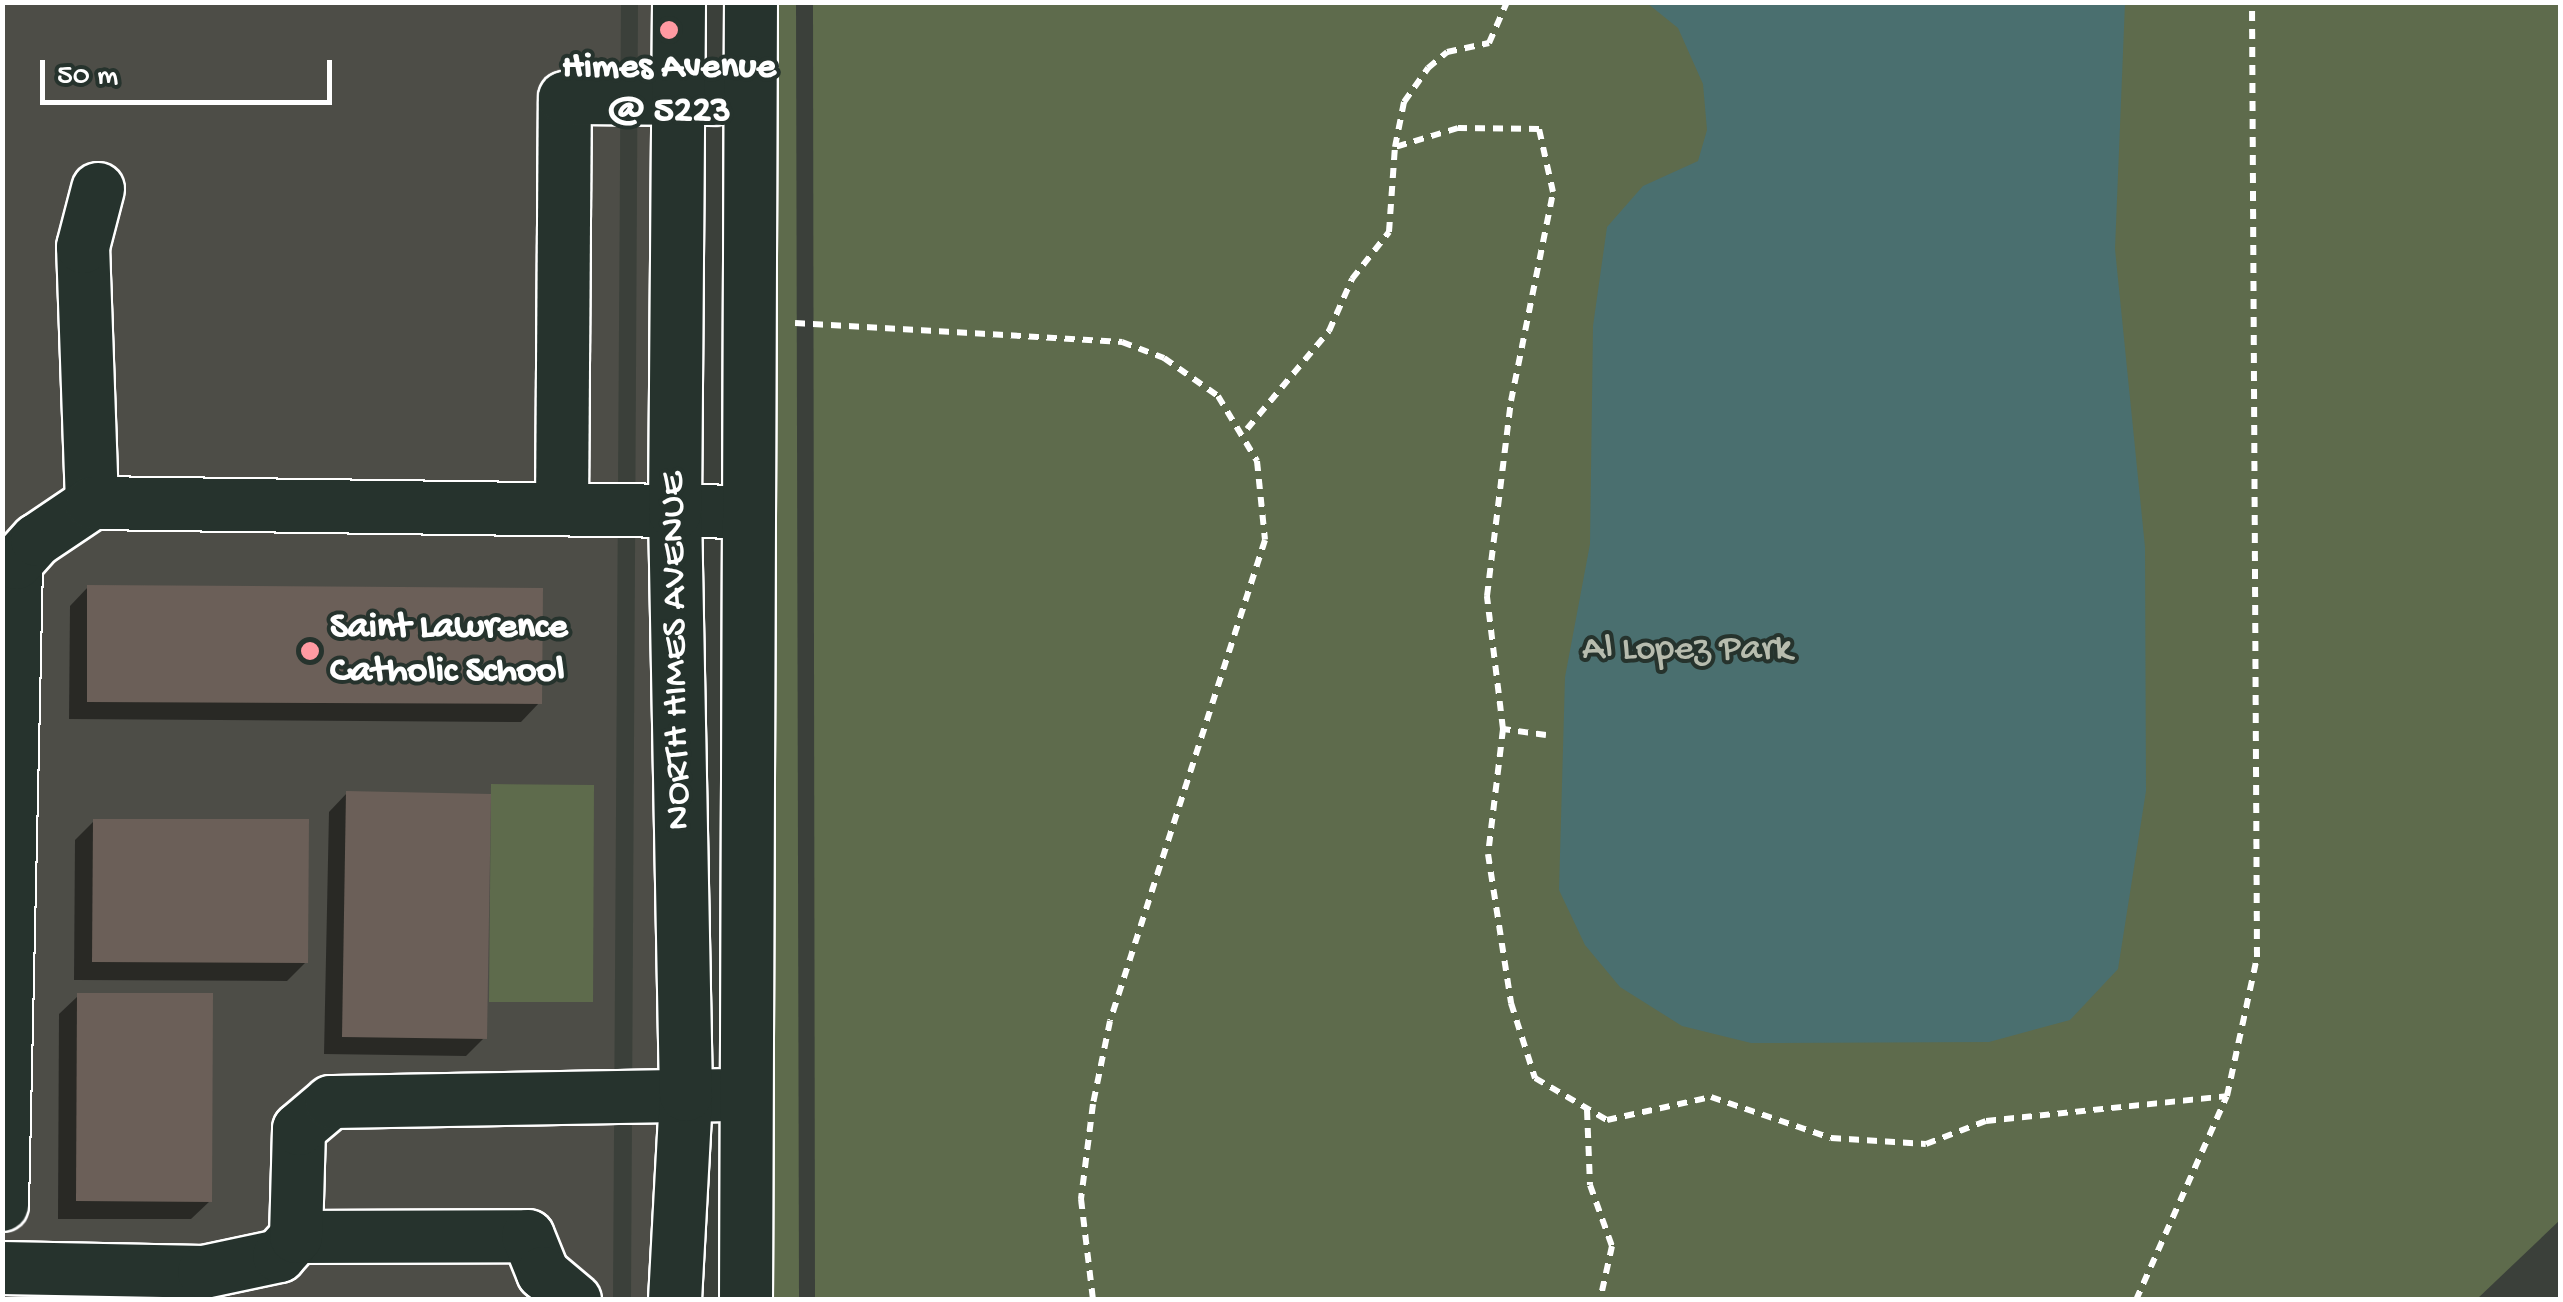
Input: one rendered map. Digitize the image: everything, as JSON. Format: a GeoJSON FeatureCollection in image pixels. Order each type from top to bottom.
{"type":"FeatureCollection","features":[{"type":"Feature","properties":{"kind":"street","name":"NORTH HIMES AVENUE"},"geometry":{"type":"LineString","coordinates":[[675,1300],[686,1095],[675,513],[679,2]]}},
{"type":"Feature","properties":{"kind":"street","name":"NORTH HIMES AVENUE"},"geometry":{"type":"LineString","coordinates":[[746,1300],[751,2]]}},
{"type":"Feature","properties":{"kind":"street"},"geometry":{"type":"LineString","coordinates":[[562,509],[565,98],[750,100]]}},
{"type":"Feature","properties":{"kind":"street"},"geometry":{"type":"LineString","coordinates":[[92,503],[82,247],[98,189]]}},
{"type":"Feature","properties":{"kind":"street"},"geometry":{"type":"LineString","coordinates":[[84,1269],[39,1248],[3,1203],[8,689],[16,562],[92,503],[749,512]]}},
{"type":"Feature","properties":{"kind":"street"},"geometry":{"type":"LineString","coordinates":[[2,1268],[253,1264],[278,1256],[296,1236],[300,1129],[331,1102],[747,1095]]}},
{"type":"Feature","properties":{"kind":"street"},"geometry":{"type":"LineString","coordinates":[[296,1236],[528,1236],[543,1272],[575,1300]]}},
{"type":"Feature","properties":{"kind":"path"},"geometry":{"type":"LineString","coordinates":[[1246,429],[1329,331],[1352,279],[1388,232],[1395,147],[1404,102],[1428,68],[1446,52],[1489,43],[1508,2]]}},
{"type":"Feature","properties":{"kind":"path"},"geometry":{"type":"LineString","coordinates":[[2136,1300],[2227,1096],[2256,956],[2252,2]]}},
{"type":"Feature","properties":{"kind":"path"},"geometry":{"type":"LineString","coordinates":[[1395,147],[1458,128],[1538,129],[1553,192],[1547,252],[1511,400],[1487,596],[1504,729],[1488,854],[1510,1003],[1535,1078],[1607,1120],[1711,1097],[1831,1138],[1926,1144],[1986,1121],[2227,1096]]}},
{"type":"Feature","properties":{"kind":"path"},"geometry":{"type":"LineString","coordinates":[[792,323],[1122,342],[1191,376],[1246,429],[1265,540],[1110,1021],[1083,1168],[1093,1300]]}},
{"type":"Feature","properties":{"kind":"path"},"geometry":{"type":"LineString","coordinates":[[1504,729],[1546,735]]}},
{"type":"Feature","properties":{"kind":"path"},"geometry":{"type":"LineString","coordinates":[[1588,1109],[1590,1185],[1612,1246],[1600,1300]]}},
{"type":"Feature","properties":{"kind":"shaded area"},"geometry":{"type":"Polygon","coordinates":[[[659,2],[665,1095],[654,1299],[631,1300],[638,3],[659,2]]]}},
{"type":"Feature","properties":{"kind":"shaded area","name":"Saint Lawrence Catholic School"},"geometry":{"type":"Polygon","coordinates":[[[3,3],[621,3],[613,1299],[3,1300],[3,3]]]}},
{"type":"Feature","properties":{"kind":"green space"},"geometry":{"type":"Polygon","coordinates":[[[796,2],[799,1299],[766,1300],[772,3],[796,2]]]}},
{"type":"Feature","properties":{"kind":"green space","name":"Al Lopez Park"},"geometry":{"type":"Polygon","coordinates":[[[813,3],[2560,3],[2560,1220],[2476,1300],[815,1299],[813,3]]]}},
{"type":"Feature","properties":{"kind":"green space"},"geometry":{"type":"Polygon","coordinates":[[[491,784],[594,785],[593,1002],[489,1002],[491,784]]]}},
{"type":"Feature","properties":{"kind":"water"},"geometry":{"type":"Polygon","coordinates":[[[1647,3],[2125,3],[2115,249],[2145,547],[2146,791],[2118,969],[2070,1020],[1989,1042],[1751,1043],[1682,1026],[1620,987],[1585,945],[1559,890],[1565,677],[1590,544],[1593,326],[1607,227],[1643,186],[1698,161],[1707,130],[1703,84],[1678,28],[1647,3]]]}},
{"type":"Feature","properties":{"kind":"building"},"geometry":{"type":"Polygon","coordinates":[[[87,585],[543,588],[542,704],[87,702],[87,585]]]}},
{"type":"Feature","properties":{"kind":"building"},"geometry":{"type":"Polygon","coordinates":[[[346,791],[491,794],[487,1039],[342,1037],[346,791]]]}},
{"type":"Feature","properties":{"kind":"building"},"geometry":{"type":"Polygon","coordinates":[[[93,819],[309,819],[308,963],[92,962],[93,819]]]}},
{"type":"Feature","properties":{"kind":"building"},"geometry":{"type":"Polygon","coordinates":[[[77,993],[213,993],[212,1202],[76,1201],[77,993]]]}},
{"type":"Feature","properties":{"kind":"place","name":"Himes Avenue @ 5223"},"geometry":{"type":"Point","coordinates":[669,30]}},
{"type":"Feature","properties":{"kind":"place","name":"Saint Lawrence Catholic School"},"geometry":{"type":"Point","coordinates":[310,651]}}]}
